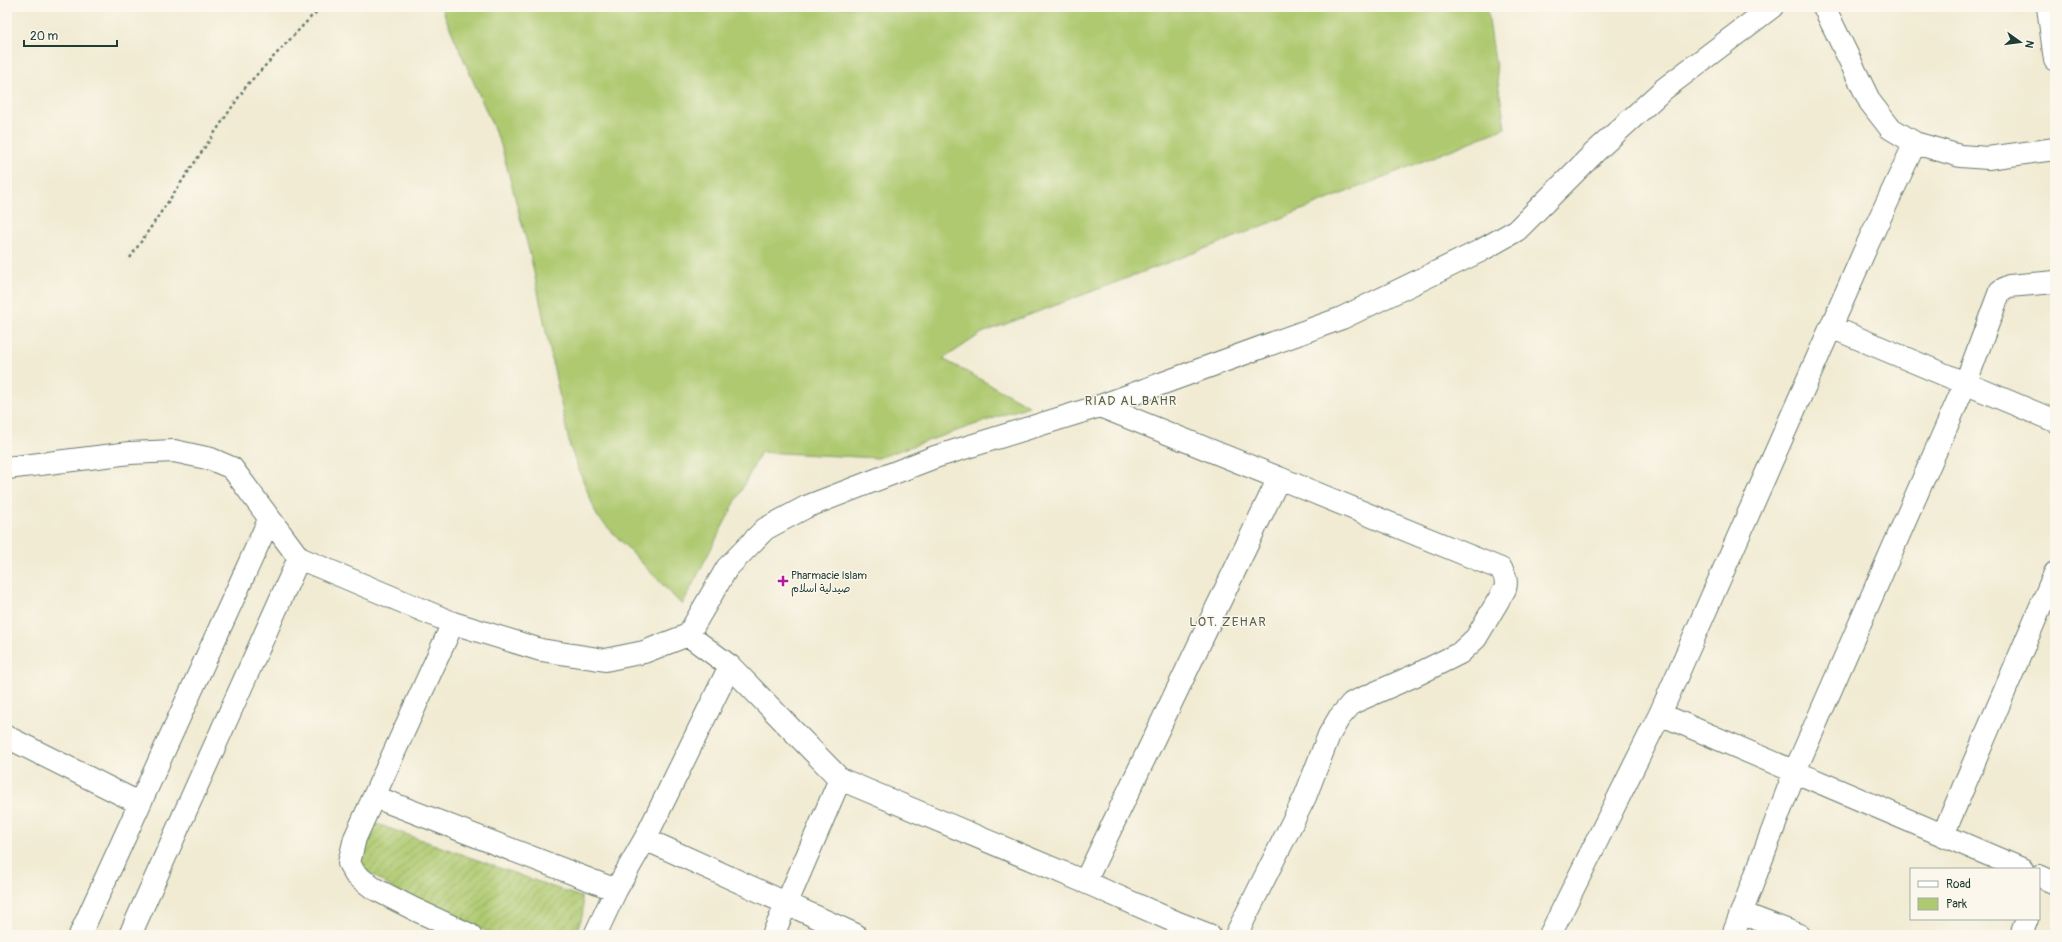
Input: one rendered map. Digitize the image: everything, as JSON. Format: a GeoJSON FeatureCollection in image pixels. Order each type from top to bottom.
{"type":"FeatureCollection","features":[{"type":"Feature","properties":{"kind":"street"},"geometry":{"type":"LineString","coordinates":[[7,468],[130,453],[174,451],[211,459],[232,468],[269,520],[299,558],[453,623],[540,650],[605,660],[644,652],[688,635],[727,568],[765,529],[806,507],[928,460],[1100,406],[1342,318],[1480,251],[1517,230],[1595,152],[1664,89],[1772,7]]}},
{"type":"Feature","properties":{"kind":"street"},"geometry":{"type":"LineString","coordinates":[[1824,7],[1870,102],[1890,128],[1916,143],[1960,156],[1988,158],[2055,149]]}},
{"type":"Feature","properties":{"kind":"street"},"geometry":{"type":"LineString","coordinates":[[2048,7],[2055,60]]}},
{"type":"Feature","properties":{"kind":"street"},"geometry":{"type":"LineString","coordinates":[[1550,935],[1660,714],[1673,681],[1868,243],[1916,143]]}},
{"type":"Feature","properties":{"kind":"street"},"geometry":{"type":"LineString","coordinates":[[1733,935],[1795,771],[1966,382],[2000,291],[2009,286],[2055,282]]}},
{"type":"Feature","properties":{"kind":"street"},"geometry":{"type":"LineString","coordinates":[[1831,326],[2055,421]]}},
{"type":"Feature","properties":{"kind":"street"},"geometry":{"type":"LineString","coordinates":[[1100,406],[1502,569],[1505,574],[1506,584],[1476,638],[1460,653],[1418,674],[1352,703],[1339,718],[1330,735],[1305,797],[1236,935]]}},
{"type":"Feature","properties":{"kind":"street"},"geometry":{"type":"LineString","coordinates":[[1085,882],[1279,478]]}},
{"type":"Feature","properties":{"kind":"street"},"geometry":{"type":"LineString","coordinates":[[86,933],[139,803],[269,520]]}},
{"type":"Feature","properties":{"kind":"street"},"geometry":{"type":"LineString","coordinates":[[130,935],[299,558]]}},
{"type":"Feature","properties":{"kind":"street"},"geometry":{"type":"LineString","coordinates":[[1943,835],[2055,573]]}},
{"type":"Feature","properties":{"kind":"street"},"geometry":{"type":"LineString","coordinates":[[453,623],[355,838],[349,863],[355,874],[373,888],[470,935]]}},
{"type":"Feature","properties":{"kind":"street"},"geometry":{"type":"LineString","coordinates":[[688,635],[730,666],[840,779],[1209,935]]}},
{"type":"Feature","properties":{"kind":"street"},"geometry":{"type":"LineString","coordinates":[[595,935],[616,890],[645,839],[730,666]]}},
{"type":"Feature","properties":{"kind":"street"},"geometry":{"type":"LineString","coordinates":[[1660,714],[2020,868]]}},
{"type":"Feature","properties":{"kind":"street"},"geometry":{"type":"LineString","coordinates":[[7,737],[139,803]]}},
{"type":"Feature","properties":{"kind":"street"},"geometry":{"type":"LineString","coordinates":[[773,935],[840,779]]}},
{"type":"Feature","properties":{"kind":"street"},"geometry":{"type":"LineString","coordinates":[[375,797],[616,890]]}},
{"type":"Feature","properties":{"kind":"street"},"geometry":{"type":"LineString","coordinates":[[645,839],[786,905],[856,935]]}},
{"type":"Feature","properties":{"kind":"street"},"geometry":{"type":"LineString","coordinates":[[1741,913],[1799,935]]}},
{"type":"Feature","properties":{"kind":"street"},"geometry":{"type":"LineString","coordinates":[[2021,935],[2027,920]]}},
{"type":"Feature","properties":{"kind":"path"},"geometry":{"type":"LineString","coordinates":[[130,258],[247,85],[312,16],[324,7]]}},
{"type":"Feature","properties":{"kind":"green space"},"geometry":{"type":"Polygon","coordinates":[[[441,7],[1487,7],[1505,128],[1225,241],[982,333],[943,359],[1029,406],[878,458],[761,452],[682,605],[597,516],[570,447],[531,258],[501,145],[441,7]]]}},
{"type":"Feature","properties":{"kind":"green space"},"geometry":{"type":"Polygon","coordinates":[[[377,824],[581,897],[583,912],[581,921],[574,935],[495,935],[395,890],[361,867],[359,857],[367,832],[377,824]]]}},
{"type":"Feature","properties":{"kind":"place","name":"Pharmacie Islam صيدلية اسلام"},"geometry":{"type":"Point","coordinates":[783,581]}},
{"type":"Feature","properties":{"kind":"district","name":"RIAD AL BAHR"},"geometry":{"type":"Point","coordinates":[1131,401]}},
{"type":"Feature","properties":{"kind":"district","name":"LOT. ZEHAR"},"geometry":{"type":"Point","coordinates":[1228,622]}}]}
